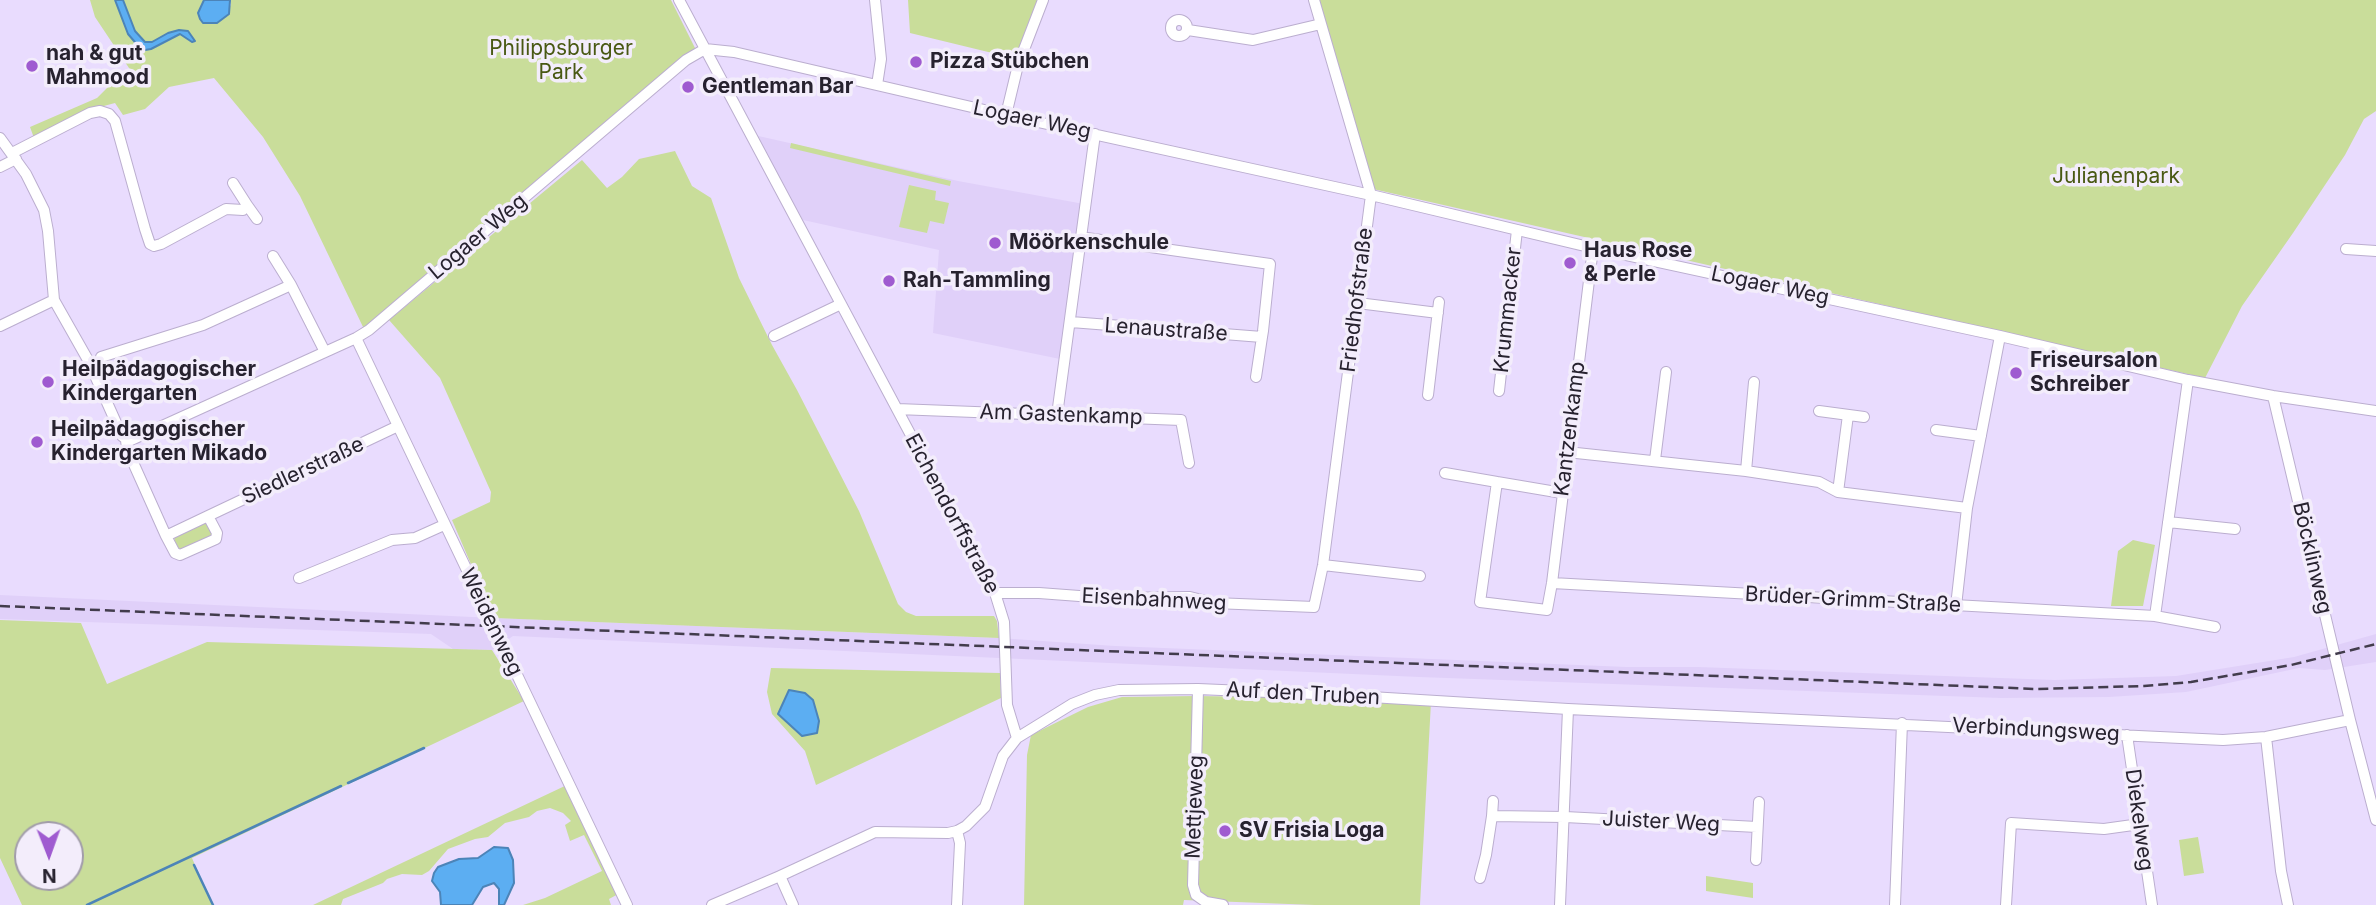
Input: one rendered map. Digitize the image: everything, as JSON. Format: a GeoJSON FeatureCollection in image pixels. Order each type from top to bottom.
{"type":"FeatureCollection","features":[{"type":"Feature","properties":{"kind":"street","name":"Eichendorffstraße"},"geometry":{"type":"LineString","coordinates":[[679,0],[995,593],[1004,622],[1007,705],[1017,738]]}},
{"type":"Feature","properties":{"kind":"street"},"geometry":{"type":"LineString","coordinates":[[875,0],[881,59],[877,85]]}},
{"type":"Feature","properties":{"kind":"street"},"geometry":{"type":"LineString","coordinates":[[1006,114],[1018,65],[1043,0]]}},
{"type":"Feature","properties":{"kind":"street","name":"Friedhofstraße"},"geometry":{"type":"LineString","coordinates":[[1314,0],[1371,195],[1323,565],[1314,607]]}},
{"type":"Feature","properties":{"kind":"street"},"geometry":{"type":"LineString","coordinates":[[1188,30],[1253,40],[1321,24]]}},
{"type":"Feature","properties":{"kind":"street","name":"Logaer Weg"},"geometry":{"type":"LineString","coordinates":[[126,440],[133,440],[356,338],[390,313],[686,60],[705,49],[734,52],[1371,195],[1593,248],[2000,336],[2188,380],[2376,411]]}},
{"type":"Feature","properties":{"kind":"street"},"geometry":{"type":"LineString","coordinates":[[0,167],[14,156],[90,113],[100,111],[109,114],[115,121],[132,190],[150,244],[161,244],[226,209],[243,210],[247,205]]}},
{"type":"Feature","properties":{"kind":"street"},"geometry":{"type":"LineString","coordinates":[[1057,415],[1095,134]]}},
{"type":"Feature","properties":{"kind":"street"},"geometry":{"type":"LineString","coordinates":[[0,138],[14,156],[44,210],[54,300],[88,360],[175,553],[180,555],[216,539],[217,533],[208,516]]}},
{"type":"Feature","properties":{"kind":"street"},"geometry":{"type":"LineString","coordinates":[[233,183],[257,219]]}},
{"type":"Feature","properties":{"kind":"street"},"geometry":{"type":"LineString","coordinates":[[226,209],[232,195],[239,194]]}},
{"type":"Feature","properties":{"kind":"street","name":"Krummacker"},"geometry":{"type":"LineString","coordinates":[[1499,391],[1517,230]]}},
{"type":"Feature","properties":{"kind":"street"},"geometry":{"type":"LineString","coordinates":[[1080,237],[1270,264],[1256,377]]}},
{"type":"Feature","properties":{"kind":"street"},"geometry":{"type":"LineString","coordinates":[[2346,248],[2375,247]]}},
{"type":"Feature","properties":{"kind":"street","name":"Kantzenkamp"},"geometry":{"type":"LineString","coordinates":[[1497,482],[1480,602],[1547,610],[1593,248]]}},
{"type":"Feature","properties":{"kind":"street"},"geometry":{"type":"LineString","coordinates":[[273,256],[325,352]]}},
{"type":"Feature","properties":{"kind":"street"},"geometry":{"type":"LineString","coordinates":[[101,357],[203,325],[291,285]]}},
{"type":"Feature","properties":{"kind":"street"},"geometry":{"type":"LineString","coordinates":[[0,326],[54,300]]}},
{"type":"Feature","properties":{"kind":"street"},"geometry":{"type":"LineString","coordinates":[[1358,303],[1438,307],[1428,395]]}},
{"type":"Feature","properties":{"kind":"street"},"geometry":{"type":"LineString","coordinates":[[774,336],[841,304]]}},
{"type":"Feature","properties":{"kind":"street","name":"Lenaustraße"},"geometry":{"type":"LineString","coordinates":[[1071,322],[1262,337]]}},
{"type":"Feature","properties":{"kind":"street"},"geometry":{"type":"LineString","coordinates":[[1956,606],[1967,508],[2000,336]]}},
{"type":"Feature","properties":{"kind":"street","name":"Weidenweg"},"geometry":{"type":"LineString","coordinates":[[356,338],[627,905]]}},
{"type":"Feature","properties":{"kind":"street"},"geometry":{"type":"LineString","coordinates":[[1655,460],[1666,372]]}},
{"type":"Feature","properties":{"kind":"street"},"geometry":{"type":"LineString","coordinates":[[2155,617],[2188,380]]}},
{"type":"Feature","properties":{"kind":"street"},"geometry":{"type":"LineString","coordinates":[[1746,471],[1754,382]]}},
{"type":"Feature","properties":{"kind":"street","name":"Böcklinweg"},"geometry":{"type":"LineString","coordinates":[[2273,396],[2350,720],[2373,790],[2376,820]]}},
{"type":"Feature","properties":{"kind":"street","name":"Am Gastenkamp"},"geometry":{"type":"LineString","coordinates":[[897,409],[1181,420],[1189,463]]}},
{"type":"Feature","properties":{"kind":"street"},"geometry":{"type":"LineString","coordinates":[[1819,411],[1864,416]]}},
{"type":"Feature","properties":{"kind":"street"},"geometry":{"type":"LineString","coordinates":[[1838,492],[1848,415]]}},
{"type":"Feature","properties":{"kind":"street","name":"Siedlerstraße"},"geometry":{"type":"LineString","coordinates":[[166,536],[398,426]]}},
{"type":"Feature","properties":{"kind":"street"},"geometry":{"type":"LineString","coordinates":[[1936,430],[1981,436]]}},
{"type":"Feature","properties":{"kind":"street"},"geometry":{"type":"LineString","coordinates":[[1567,452],[1746,471],[1819,482],[1838,492],[1967,508]]}},
{"type":"Feature","properties":{"kind":"street"},"geometry":{"type":"LineString","coordinates":[[1445,473],[1562,493]]}},
{"type":"Feature","properties":{"kind":"street"},"geometry":{"type":"LineString","coordinates":[[2168,522],[2235,529]]}},
{"type":"Feature","properties":{"kind":"street"},"geometry":{"type":"LineString","coordinates":[[299,579],[392,540],[415,538],[444,525]]}},
{"type":"Feature","properties":{"kind":"street"},"geometry":{"type":"LineString","coordinates":[[1323,565],[1420,576]]}},
{"type":"Feature","properties":{"kind":"street","name":"Brüder-Grimm-Straße"},"geometry":{"type":"LineString","coordinates":[[1552,583],[2155,617],[2215,627]]}},
{"type":"Feature","properties":{"kind":"street","name":"Eisenbahnweg"},"geometry":{"type":"LineString","coordinates":[[995,593],[1106,598],[1189,597],[1214,603],[1314,607]]}},
{"type":"Feature","properties":{"kind":"street","name":"Auf den Truben"},"geometry":{"type":"LineString","coordinates":[[957,831],[985,807],[1003,756],[1017,738],[1056,712],[1095,695],[1132,689],[1338,695],[1568,709],[1902,723]]}},
{"type":"Feature","properties":{"kind":"street","name":"Mettjeweg"},"geometry":{"type":"LineString","coordinates":[[1198,689],[1193,885],[1196,895],[1206,902],[1223,905]]}},
{"type":"Feature","properties":{"kind":"street"},"geometry":{"type":"LineString","coordinates":[[1560,905],[1568,709]]}},
{"type":"Feature","properties":{"kind":"street","name":"Verbindungsweg"},"geometry":{"type":"LineString","coordinates":[[1902,723],[2223,740],[2266,737],[2350,720]]}},
{"type":"Feature","properties":{"kind":"street"},"geometry":{"type":"LineString","coordinates":[[1895,905],[1902,723]]}},
{"type":"Feature","properties":{"kind":"street","name":"Diekelweg"},"geometry":{"type":"LineString","coordinates":[[2127,734],[2151,905]]}},
{"type":"Feature","properties":{"kind":"street"},"geometry":{"type":"LineString","coordinates":[[2266,737],[2281,871],[2288,905]]}},
{"type":"Feature","properties":{"kind":"street"},"geometry":{"type":"LineString","coordinates":[[1480,878],[1493,801]]}},
{"type":"Feature","properties":{"kind":"street"},"geometry":{"type":"LineString","coordinates":[[1756,860],[1759,802]]}},
{"type":"Feature","properties":{"kind":"street","name":"Juister Weg"},"geometry":{"type":"LineString","coordinates":[[1492,816],[1758,827]]}},
{"type":"Feature","properties":{"kind":"street"},"geometry":{"type":"LineString","coordinates":[[2006,905],[2011,823],[2104,829],[2140,824]]}},
{"type":"Feature","properties":{"kind":"street"},"geometry":{"type":"LineString","coordinates":[[712,905],[876,832],[957,831],[960,843],[957,905]]}},
{"type":"Feature","properties":{"kind":"street"},"geometry":{"type":"LineString","coordinates":[[780,876],[793,905]]}},
{"type":"Feature","properties":{"kind":"shaded area","name":"Möörkenschule"},"geometry":{"type":"Polygon","coordinates":[[[754,135],[958,181],[1084,204],[1065,360],[933,333],[939,250],[803,220],[754,135]]]}},
{"type":"Feature","properties":{"kind":"shaded area"},"geometry":{"type":"Polygon","coordinates":[[[0,595],[999,638],[1115,646],[1627,667],[1698,667],[2055,680],[2176,676],[2294,657],[2376,634],[2376,662],[2325,670],[2299,668],[2186,692],[2109,697],[2001,698],[1419,677],[513,636],[492,650],[453,649],[431,634],[0,619],[0,595]]]}},
{"type":"Feature","properties":{"kind":"green space","name":"Philippsburger Park"},"geometry":{"type":"Polygon","coordinates":[[[90,0],[115,0],[128,34],[145,50],[180,34],[185,35],[188,40],[188,32],[168,33],[152,42],[145,42],[135,31],[123,0],[204,0],[200,19],[212,24],[231,5],[230,0],[671,0],[696,50],[364,329],[300,196],[263,137],[214,78],[169,87],[145,109],[123,115],[115,103],[100,107],[34,138],[30,127],[97,98],[111,84],[131,71],[95,17],[90,0]]]}},
{"type":"Feature","properties":{"kind":"green space"},"geometry":{"type":"Polygon","coordinates":[[[908,0],[1040,0],[1017,59],[910,33],[908,0]]]}},
{"type":"Feature","properties":{"kind":"green space","name":"Julianenpark"},"geometry":{"type":"Polygon","coordinates":[[[1318,0],[2376,0],[2376,111],[2364,119],[2345,155],[2242,306],[2205,378],[1373,189],[1318,0]]]}},
{"type":"Feature","properties":{"kind":"green space"},"geometry":{"type":"Polygon","coordinates":[[[791,143],[951,181],[950,186],[790,148],[791,143]]]}},
{"type":"Feature","properties":{"kind":"green space"},"geometry":{"type":"Polygon","coordinates":[[[675,151],[692,186],[711,198],[739,278],[859,511],[898,604],[906,612],[916,616],[994,616],[999,638],[494,618],[452,520],[490,502],[491,492],[440,378],[389,320],[582,160],[607,188],[639,159],[675,151]]]}},
{"type":"Feature","properties":{"kind":"green space"},"geometry":{"type":"Polygon","coordinates":[[[909,185],[936,191],[935,200],[949,203],[944,224],[930,221],[927,233],[899,227],[909,185]]]}},
{"type":"Feature","properties":{"kind":"green space"},"geometry":{"type":"Polygon","coordinates":[[[204,521],[209,523],[213,535],[181,550],[176,547],[174,536],[204,521]]]}},
{"type":"Feature","properties":{"kind":"green space"},"geometry":{"type":"Polygon","coordinates":[[[2133,540],[2155,545],[2143,606],[2111,606],[2118,551],[2133,540]]]}},
{"type":"Feature","properties":{"kind":"green space"},"geometry":{"type":"Polygon","coordinates":[[[0,620],[81,623],[107,684],[207,642],[492,650],[524,701],[192,858],[212,905],[22,905],[15,891],[84,891],[84,821],[14,821],[14,888],[0,858],[0,620]]]}},
{"type":"Feature","properties":{"kind":"green space"},"geometry":{"type":"Polygon","coordinates":[[[771,668],[1000,673],[1001,698],[816,785],[805,751],[772,714],[767,692],[771,668]],[[789,690],[778,714],[802,736],[817,733],[819,721],[813,700],[789,690]]]}},
{"type":"Feature","properties":{"kind":"green space","name":"SV Frisia Loga"},"geometry":{"type":"Polygon","coordinates":[[[1196,696],[1431,702],[1420,905],[1315,905],[1184,900],[1183,905],[1024,905],[1027,755],[1031,735],[1088,707],[1122,697],[1196,696]]]}},
{"type":"Feature","properties":{"kind":"green space"},"geometry":{"type":"Polygon","coordinates":[[[569,784],[622,892],[609,899],[611,905],[523,905],[545,898],[602,871],[584,835],[570,841],[565,825],[571,821],[563,813],[550,808],[505,823],[488,837],[448,849],[429,871],[422,875],[402,874],[387,879],[343,899],[341,905],[313,905],[569,784]]]}},
{"type":"Feature","properties":{"kind":"green space"},"geometry":{"type":"Polygon","coordinates":[[[2198,837],[2204,873],[2184,876],[2179,840],[2198,837]]]}},
{"type":"Feature","properties":{"kind":"green space"},"geometry":{"type":"Polygon","coordinates":[[[1706,876],[1753,883],[1753,898],[1706,891],[1706,876]]]}},
{"type":"Feature","properties":{"kind":"water"},"geometry":{"type":"Polygon","coordinates":[[[115,0],[123,0],[135,31],[145,42],[152,42],[179,30],[188,31],[195,41],[192,42],[180,34],[151,49],[140,48],[128,34],[115,0]]]}},
{"type":"Feature","properties":{"kind":"water"},"geometry":{"type":"Polygon","coordinates":[[[204,0],[230,0],[229,14],[217,23],[203,23],[198,13],[204,0]]]}},
{"type":"Feature","properties":{"kind":"water"},"geometry":{"type":"Polygon","coordinates":[[[789,690],[805,693],[813,700],[819,721],[817,733],[802,736],[778,714],[789,690]]]}},
{"type":"Feature","properties":{"kind":"water"},"geometry":{"type":"Polygon","coordinates":[[[494,847],[508,848],[513,860],[514,883],[504,905],[499,905],[499,889],[494,883],[483,887],[472,905],[441,905],[440,892],[432,881],[438,867],[459,859],[478,858],[494,847]]]}},
{"type":"Feature","properties":{"kind":"waterway"},"geometry":{"type":"LineString","coordinates":[[348,783],[424,748]]}},
{"type":"Feature","properties":{"kind":"waterway"},"geometry":{"type":"LineString","coordinates":[[87,905],[341,786]]}},
{"type":"Feature","properties":{"kind":"waterway"},"geometry":{"type":"LineString","coordinates":[[194,865],[213,905]]}},
{"type":"Feature","properties":{"kind":"railway"},"geometry":{"type":"LineString","coordinates":[[0,606],[2036,689],[2191,682],[2291,665],[2376,644]]}},
{"type":"Feature","properties":{"kind":"place","name":"Pizza Stübchen"},"geometry":{"type":"Point","coordinates":[916,62]}},
{"type":"Feature","properties":{"kind":"place","name":"nah & gut Mahmood"},"geometry":{"type":"Point","coordinates":[32,66]}},
{"type":"Feature","properties":{"kind":"place","name":"Gentleman Bar"},"geometry":{"type":"Point","coordinates":[688,87]}},
{"type":"Feature","properties":{"kind":"place","name":"Möörkenschule"},"geometry":{"type":"Point","coordinates":[995,243]}},
{"type":"Feature","properties":{"kind":"place","name":"Haus Rose & Perle"},"geometry":{"type":"Point","coordinates":[1570,263]}},
{"type":"Feature","properties":{"kind":"place","name":"Rah-Tammling"},"geometry":{"type":"Point","coordinates":[889,281]}},
{"type":"Feature","properties":{"kind":"place","name":"Friseursalon Schreiber"},"geometry":{"type":"Point","coordinates":[2016,373]}},
{"type":"Feature","properties":{"kind":"place","name":"Heilpädagogischer Kindergarten"},"geometry":{"type":"Point","coordinates":[48,382]}},
{"type":"Feature","properties":{"kind":"place","name":"Heilpädagogischer Kindergarten Mikado"},"geometry":{"type":"Point","coordinates":[37,442]}},
{"type":"Feature","properties":{"kind":"place","name":"SV Frisia Loga"},"geometry":{"type":"Point","coordinates":[1225,831]}}]}
